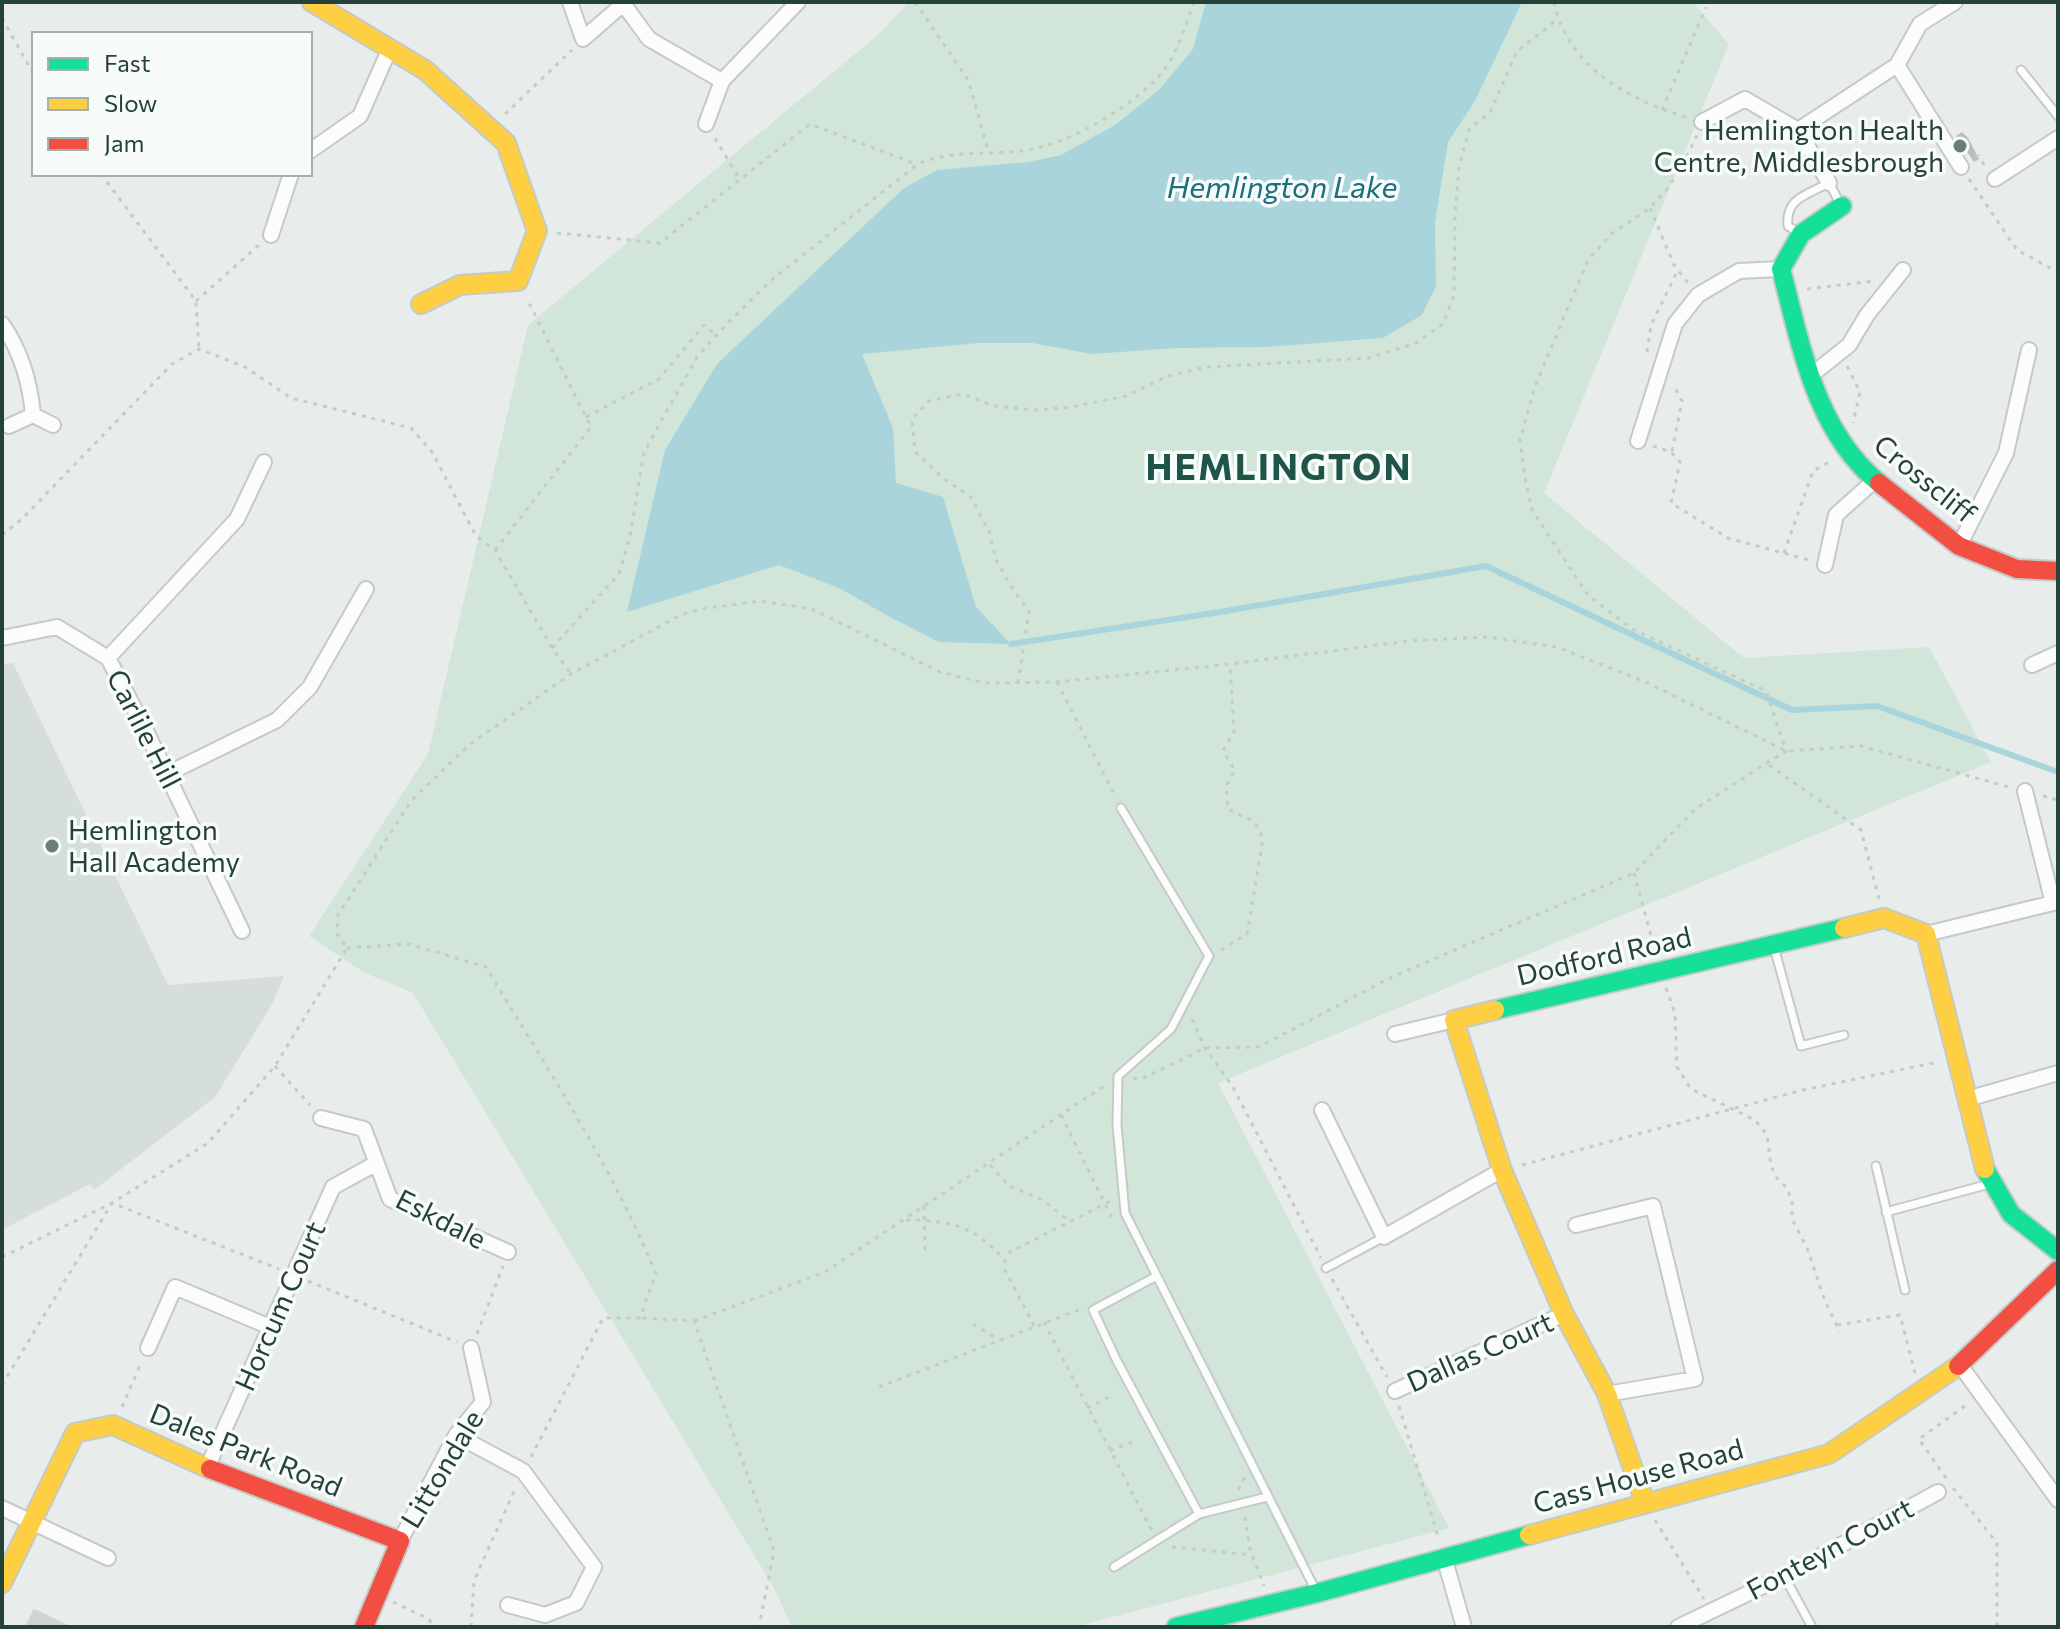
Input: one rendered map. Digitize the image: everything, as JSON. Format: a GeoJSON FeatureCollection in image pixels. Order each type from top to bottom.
{"type":"FeatureCollection","features":[{"type":"Feature","properties":{"kind":"street"},"geometry":{"type":"LineString","coordinates":[[312,2],[425,70],[506,143],[537,231],[518,281],[460,285],[421,304]]}},
{"type":"Feature","properties":{"kind":"street"},"geometry":{"type":"LineString","coordinates":[[570,2],[583,39],[622,3],[649,39],[722,81]]}},
{"type":"Feature","properties":{"kind":"street"},"geometry":{"type":"LineString","coordinates":[[706,124],[722,81],[798,2]]}},
{"type":"Feature","properties":{"kind":"street"},"geometry":{"type":"LineString","coordinates":[[1798,130],[1897,65],[1920,24],[1955,2]]}},
{"type":"Feature","properties":{"kind":"street"},"geometry":{"type":"LineString","coordinates":[[312,150],[360,116],[390,48]]}},
{"type":"Feature","properties":{"kind":"street"},"geometry":{"type":"LineString","coordinates":[[1897,65],[1961,167]]}},
{"type":"Feature","properties":{"kind":"street"},"geometry":{"type":"LineString","coordinates":[[1702,122],[1745,99],[1798,130],[1829,183]]}},
{"type":"Feature","properties":{"kind":"street"},"geometry":{"type":"LineString","coordinates":[[1995,179],[2058,138]]}},
{"type":"Feature","properties":{"kind":"street"},"geometry":{"type":"LineString","coordinates":[[271,235],[290,176]]}},
{"type":"Feature","properties":{"kind":"street"},"geometry":{"type":"LineString","coordinates":[[1638,441],[1675,324],[1698,295],[1739,271],[1781,269],[1801,234],[1842,206]]}},
{"type":"Feature","properties":{"kind":"street","name":"Crosscliff"},"geometry":{"type":"LineString","coordinates":[[1781,269],[1809,377],[1840,442],[1875,480],[1959,546],[2017,569],[2058,571]]}},
{"type":"Feature","properties":{"kind":"street"},"geometry":{"type":"LineString","coordinates":[[1809,377],[1849,345],[1867,315],[1899,275]]}},
{"type":"Feature","properties":{"kind":"street"},"geometry":{"type":"LineString","coordinates":[[2,324],[27,376],[33,415]]}},
{"type":"Feature","properties":{"kind":"street"},"geometry":{"type":"LineString","coordinates":[[1959,546],[2006,453],[2029,350]]}},
{"type":"Feature","properties":{"kind":"street"},"geometry":{"type":"LineString","coordinates":[[33,415],[53,425]]}},
{"type":"Feature","properties":{"kind":"street"},"geometry":{"type":"LineString","coordinates":[[6,428],[33,415]]}},
{"type":"Feature","properties":{"kind":"street","name":"Carlile Hill"},"geometry":{"type":"LineString","coordinates":[[108,658],[237,519],[264,462]]}},
{"type":"Feature","properties":{"kind":"street"},"geometry":{"type":"LineString","coordinates":[[1825,565],[1836,515],[1875,480]]}},
{"type":"Feature","properties":{"kind":"street"},"geometry":{"type":"LineString","coordinates":[[167,774],[277,720],[310,687],[366,589]]}},
{"type":"Feature","properties":{"kind":"street","name":"Carlile Hill"},"geometry":{"type":"LineString","coordinates":[[2,638],[57,627],[108,658],[242,931]]}},
{"type":"Feature","properties":{"kind":"street"},"geometry":{"type":"LineString","coordinates":[[2032,665],[2058,653]]}},
{"type":"Feature","properties":{"kind":"street"},"geometry":{"type":"LineString","coordinates":[[1884,918],[1926,934],[2053,903],[2025,791]]}},
{"type":"Feature","properties":{"kind":"street","name":"Dodford Road"},"geometry":{"type":"LineString","coordinates":[[1454,1020],[1884,918]]}},
{"type":"Feature","properties":{"kind":"street"},"geometry":{"type":"LineString","coordinates":[[1926,934],[1984,1168],[2011,1214],[2058,1251]]}},
{"type":"Feature","properties":{"kind":"street"},"geometry":{"type":"LineString","coordinates":[[1395,1034],[1454,1020],[1502,1170],[1564,1314],[1607,1394],[1645,1503]]}},
{"type":"Feature","properties":{"kind":"street"},"geometry":{"type":"LineString","coordinates":[[1967,1099],[2058,1073]]}},
{"type":"Feature","properties":{"kind":"street"},"geometry":{"type":"LineString","coordinates":[[1322,1110],[1384,1237],[1502,1170]]}},
{"type":"Feature","properties":{"kind":"street","name":"Eskdale"},"geometry":{"type":"LineString","coordinates":[[321,1118],[364,1129],[390,1199],[508,1252]]}},
{"type":"Feature","properties":{"kind":"street","name":"Horcum Court"},"geometry":{"type":"LineString","coordinates":[[207,1468],[333,1187],[375,1164]]}},
{"type":"Feature","properties":{"kind":"street"},"geometry":{"type":"LineString","coordinates":[[1576,1225],[1653,1206],[1695,1379],[1607,1394]]}},
{"type":"Feature","properties":{"kind":"street","name":"Cass House Road"},"geometry":{"type":"LineString","coordinates":[[1176,1627],[1317,1593],[1829,1454],[1960,1365],[2058,1270]]}},
{"type":"Feature","properties":{"kind":"street"},"geometry":{"type":"LineString","coordinates":[[148,1348],[175,1287],[270,1327]]}},
{"type":"Feature","properties":{"kind":"street","name":"Dallas Court"},"geometry":{"type":"LineString","coordinates":[[1395,1391],[1564,1314]]}},
{"type":"Feature","properties":{"kind":"street","name":"Littondale"},"geometry":{"type":"LineString","coordinates":[[400,1541],[456,1435],[483,1402],[471,1348]]}},
{"type":"Feature","properties":{"kind":"street"},"geometry":{"type":"LineString","coordinates":[[1960,1365],[2057,1498]]}},
{"type":"Feature","properties":{"kind":"street","name":"Dales Park Road"},"geometry":{"type":"LineString","coordinates":[[30,1521],[75,1433],[113,1425],[207,1468],[400,1541]]}},
{"type":"Feature","properties":{"kind":"street"},"geometry":{"type":"LineString","coordinates":[[456,1435],[523,1471],[594,1567],[576,1603],[545,1615],[508,1605]]}},
{"type":"Feature","properties":{"kind":"street","name":"Fonteyn Court"},"geometry":{"type":"LineString","coordinates":[[1678,1627],[1784,1576],[1938,1492]]}},
{"type":"Feature","properties":{"kind":"street"},"geometry":{"type":"LineString","coordinates":[[2,1508],[108,1558]]}},
{"type":"Feature","properties":{"kind":"street"},"geometry":{"type":"LineString","coordinates":[[2,1583],[30,1521]]}},
{"type":"Feature","properties":{"kind":"street"},"geometry":{"type":"LineString","coordinates":[[364,1627],[400,1541]]}},
{"type":"Feature","properties":{"kind":"street"},"geometry":{"type":"LineString","coordinates":[[1444,1557],[1464,1627]]}},
{"type":"Feature","properties":{"kind":"lane"},"geometry":{"type":"LineString","coordinates":[[2021,70],[2058,116]]}},
{"type":"Feature","properties":{"kind":"lane"},"geometry":{"type":"LineString","coordinates":[[1801,234],[1788,226],[1787,213],[1791,204],[1829,183],[1842,206]]}},
{"type":"Feature","properties":{"kind":"lane"},"geometry":{"type":"LineString","coordinates":[[1121,808],[1209,956],[1171,1029],[1118,1076],[1117,1125],[1125,1213],[1317,1593]]}},
{"type":"Feature","properties":{"kind":"lane"},"geometry":{"type":"LineString","coordinates":[[1773,945],[1801,1046],[1844,1035]]}},
{"type":"Feature","properties":{"kind":"lane"},"geometry":{"type":"LineString","coordinates":[[1876,1166],[1905,1290]]}},
{"type":"Feature","properties":{"kind":"lane"},"geometry":{"type":"LineString","coordinates":[[1886,1212],[1991,1183]]}},
{"type":"Feature","properties":{"kind":"lane"},"geometry":{"type":"LineString","coordinates":[[1326,1268],[1384,1237]]}},
{"type":"Feature","properties":{"kind":"lane"},"geometry":{"type":"LineString","coordinates":[[1155,1277],[1093,1310],[1199,1514]]}},
{"type":"Feature","properties":{"kind":"lane"},"geometry":{"type":"LineString","coordinates":[[1114,1567],[1199,1514],[1267,1497]]}},
{"type":"Feature","properties":{"kind":"lane"},"geometry":{"type":"LineString","coordinates":[[1784,1576],[1812,1627]]}},
{"type":"Feature","properties":{"kind":"path"},"geometry":{"type":"LineString","coordinates":[[915,2],[968,80],[989,153]]}},
{"type":"Feature","properties":{"kind":"path"},"geometry":{"type":"LineString","coordinates":[[552,648],[619,574],[630,536],[644,452],[697,357],[716,335],[769,282],[918,164],[937,156],[1025,151],[1053,145],[1139,94],[1164,69],[1194,2]]}},
{"type":"Feature","properties":{"kind":"path"},"geometry":{"type":"LineString","coordinates":[[1554,2],[1571,46],[1599,76],[1662,110],[1702,122],[1676,175],[1650,208],[1611,234],[1588,260],[1534,389],[1520,440],[1532,510],[1588,595],[1632,629],[1766,691],[1786,751]]}},
{"type":"Feature","properties":{"kind":"path"},"geometry":{"type":"LineString","coordinates":[[1662,110],[1706,7]]}},
{"type":"Feature","properties":{"kind":"path"},"geometry":{"type":"LineString","coordinates":[[2,18],[32,71]]}},
{"type":"Feature","properties":{"kind":"path"},"geometry":{"type":"LineString","coordinates":[[1018,684],[1029,611],[996,560],[989,531],[971,497],[944,479],[915,452],[912,419],[929,401],[963,394],[994,406],[1035,410],[1072,407],[1126,396],[1168,376],[1206,367],[1368,358],[1416,343],[1443,324],[1454,295],[1458,183],[1469,129],[1490,113],[1517,51],[1558,19]]}},
{"type":"Feature","properties":{"kind":"path"},"geometry":{"type":"LineString","coordinates":[[490,128],[583,39]]}},
{"type":"Feature","properties":{"kind":"path"},"geometry":{"type":"LineString","coordinates":[[706,124],[740,180]]}},
{"type":"Feature","properties":{"kind":"path"},"geometry":{"type":"LineString","coordinates":[[537,231],[660,243],[810,124],[918,164]]}},
{"type":"Feature","properties":{"kind":"path"},"geometry":{"type":"LineString","coordinates":[[1995,179],[1978,156],[1961,167],[2017,250],[2058,272]]}},
{"type":"Feature","properties":{"kind":"path"},"geometry":{"type":"LineString","coordinates":[[102,176],[196,301],[199,349]]}},
{"type":"Feature","properties":{"kind":"path"},"geometry":{"type":"LineString","coordinates":[[1650,208],[1674,265],[1698,295]]}},
{"type":"Feature","properties":{"kind":"path"},"geometry":{"type":"LineString","coordinates":[[196,301],[271,235]]}},
{"type":"Feature","properties":{"kind":"path"},"geometry":{"type":"LineString","coordinates":[[1787,292],[1899,275]]}},
{"type":"Feature","properties":{"kind":"path"},"geometry":{"type":"LineString","coordinates":[[495,550],[591,427],[518,281]]}},
{"type":"Feature","properties":{"kind":"path"},"geometry":{"type":"LineString","coordinates":[[586,417],[659,379],[704,325],[716,335]]}},
{"type":"Feature","properties":{"kind":"path"},"geometry":{"type":"LineString","coordinates":[[2,535],[22,519],[172,364],[199,349]]}},
{"type":"Feature","properties":{"kind":"path"},"geometry":{"type":"LineString","coordinates":[[199,349],[245,367],[291,398],[411,428],[432,452],[476,536],[495,550],[552,648],[571,674]]}},
{"type":"Feature","properties":{"kind":"path"},"geometry":{"type":"LineString","coordinates":[[1638,441],[1671,452],[1680,462],[1671,503],[1728,538],[1825,565]]}},
{"type":"Feature","properties":{"kind":"path"},"geometry":{"type":"LineString","coordinates":[[347,948],[337,934],[338,915],[411,801],[470,744],[571,674],[683,614],[760,601],[812,609],[940,672],[984,683],[1057,682],[1409,641],[1487,637],[1557,647],[1648,683],[1786,751],[1861,746],[2058,800]]}},
{"type":"Feature","properties":{"kind":"path"},"geometry":{"type":"LineString","coordinates":[[1209,956],[1247,934],[1263,839],[1255,822],[1228,809],[1226,786],[1235,770],[1223,751],[1234,732],[1230,664]]}},
{"type":"Feature","properties":{"kind":"path"},"geometry":{"type":"LineString","coordinates":[[1057,682],[1121,808]]}},
{"type":"Feature","properties":{"kind":"path"},"geometry":{"type":"LineString","coordinates":[[471,1627],[474,1581],[523,1471],[603,1318],[694,1321],[825,1272],[1118,1076],[1141,1079],[1205,1048],[1259,1047],[1392,977],[1634,873],[1695,809],[1786,751]]}},
{"type":"Feature","properties":{"kind":"path"},"geometry":{"type":"LineString","coordinates":[[1767,764],[1861,830],[1884,918]]}},
{"type":"Feature","properties":{"kind":"path"},"geometry":{"type":"LineString","coordinates":[[1634,873],[1660,972],[1675,1013],[1677,1067],[1691,1089],[1755,1120],[1767,1135],[1771,1166],[1787,1188],[1792,1202],[1792,1219],[1807,1248],[1825,1301],[1840,1332]]}},
{"type":"Feature","properties":{"kind":"path"},"geometry":{"type":"LineString","coordinates":[[347,948],[409,944],[486,967],[636,1224],[656,1274],[643,1308],[643,1318]]}},
{"type":"Feature","properties":{"kind":"path"},"geometry":{"type":"LineString","coordinates":[[2,1257],[112,1203],[208,1143],[275,1066],[347,948]]}},
{"type":"Feature","properties":{"kind":"path"},"geometry":{"type":"LineString","coordinates":[[1502,1170],[1803,1090],[1957,1058]]}},
{"type":"Feature","properties":{"kind":"path"},"geometry":{"type":"LineString","coordinates":[[275,1066],[321,1118]]}},
{"type":"Feature","properties":{"kind":"path"},"geometry":{"type":"LineString","coordinates":[[1061,1115],[1118,1230]]}},
{"type":"Feature","properties":{"kind":"path"},"geometry":{"type":"LineString","coordinates":[[988,1163],[1009,1186],[1043,1200],[1070,1222]]}},
{"type":"Feature","properties":{"kind":"path"},"geometry":{"type":"LineString","coordinates":[[1034,1326],[1005,1270],[1005,1261],[1010,1252],[1123,1196]]}},
{"type":"Feature","properties":{"kind":"path"},"geometry":{"type":"LineString","coordinates":[[112,1203],[471,1348],[508,1252]]}},
{"type":"Feature","properties":{"kind":"path"},"geometry":{"type":"LineString","coordinates":[[2,1385],[112,1203]]}},
{"type":"Feature","properties":{"kind":"path"},"geometry":{"type":"LineString","coordinates":[[924,1206],[925,1252]]}},
{"type":"Feature","properties":{"kind":"path"},"geometry":{"type":"LineString","coordinates":[[903,1220],[962,1226],[978,1234],[1005,1261]]}},
{"type":"Feature","properties":{"kind":"path"},"geometry":{"type":"LineString","coordinates":[[879,1387],[1082,1308],[1093,1310]]}},
{"type":"Feature","properties":{"kind":"path"},"geometry":{"type":"LineString","coordinates":[[1837,1325],[1900,1315],[1920,1392]]}},
{"type":"Feature","properties":{"kind":"path"},"geometry":{"type":"LineString","coordinates":[[694,1321],[774,1551],[759,1627]]}},
{"type":"Feature","properties":{"kind":"path"},"geometry":{"type":"LineString","coordinates":[[1044,1322],[1157,1540],[1181,1549],[1252,1555]]}},
{"type":"Feature","properties":{"kind":"path"},"geometry":{"type":"LineString","coordinates":[[973,1324],[999,1340]]}},
{"type":"Feature","properties":{"kind":"path"},"geometry":{"type":"LineString","coordinates":[[113,1425],[148,1348]]}},
{"type":"Feature","properties":{"kind":"path"},"geometry":{"type":"LineString","coordinates":[[1982,1394],[1919,1439],[1997,1543],[1997,1627]]}},
{"type":"Feature","properties":{"kind":"path"},"geometry":{"type":"LineString","coordinates":[[1087,1408],[1109,1397]]}},
{"type":"Feature","properties":{"kind":"path"},"geometry":{"type":"LineString","coordinates":[[1110,1451],[1132,1442]]}},
{"type":"Feature","properties":{"kind":"path"},"geometry":{"type":"LineString","coordinates":[[1252,1468],[1241,1479],[1239,1504],[1247,1523],[1252,1555],[1272,1604]]}},
{"type":"Feature","properties":{"kind":"path"},"geometry":{"type":"LineString","coordinates":[[1645,1503],[1712,1611]]}},
{"type":"Feature","properties":{"kind":"path"},"geometry":{"type":"LineString","coordinates":[[379,1595],[429,1619],[433,1627]]}},
{"type":"Feature","properties":{"kind":"shaded area","name":"Hemlington Hall Academy"},"geometry":{"type":"Polygon","coordinates":[[[13,663],[168,985],[284,976],[271,1006],[215,1097],[94,1190],[90,1184],[2,1230],[2,664],[13,663]]]}},
{"type":"Feature","properties":{"kind":"green space"},"geometry":{"type":"Polygon","coordinates":[[[909,2],[1693,2],[1729,44],[1544,493],[1744,658],[1929,647],[1991,762],[1218,1083],[1449,1528],[1075,1627],[792,1627],[774,1588],[413,993],[365,973],[309,936],[428,754],[528,325],[879,34],[909,2]]]}},
{"type":"Feature","properties":{"kind":"water","name":"Hemlington Lake"},"geometry":{"type":"Polygon","coordinates":[[[1206,2],[1522,2],[1475,101],[1448,142],[1435,222],[1436,286],[1422,315],[1383,338],[1267,347],[1176,348],[1092,354],[1032,343],[978,343],[862,354],[893,428],[896,483],[943,497],[976,607],[1011,644],[939,642],[839,588],[779,565],[627,612],[665,450],[717,364],[904,188],[937,170],[1029,162],[1061,155],[1115,125],[1159,90],[1193,49],[1206,2]]]}},
{"type":"Feature","properties":{"kind":"building"},"geometry":{"type":"Polygon","coordinates":[[[34,1610],[70,1627],[26,1627],[34,1610]]]}},
{"type":"Feature","properties":{"kind":"waterway"},"geometry":{"type":"LineString","coordinates":[[1011,644],[1486,566],[1792,710],[1877,706],[2058,772]]}},
{"type":"Feature","properties":{"kind":"traffic: fast"},"geometry":{"type":"LineString","coordinates":[[1842,206],[1801,234],[1781,269],[1804,356],[1825,412],[1857,462],[1879,483]]}},
{"type":"Feature","properties":{"kind":"traffic: fast"},"geometry":{"type":"LineString","coordinates":[[1495,1010],[1844,928]]}},
{"type":"Feature","properties":{"kind":"traffic: fast"},"geometry":{"type":"LineString","coordinates":[[1985,1169],[2011,1214],[2058,1251]]}},
{"type":"Feature","properties":{"kind":"traffic: fast"},"geometry":{"type":"LineString","coordinates":[[1176,1627],[1317,1593],[1529,1535]]}},
{"type":"Feature","properties":{"kind":"traffic: slow"},"geometry":{"type":"LineString","coordinates":[[312,2],[425,70],[506,143],[537,231],[518,281],[460,285],[421,304]]}},
{"type":"Feature","properties":{"kind":"traffic: slow"},"geometry":{"type":"LineString","coordinates":[[1844,928],[1884,918],[1926,934],[1985,1169]]}},
{"type":"Feature","properties":{"kind":"traffic: slow"},"geometry":{"type":"LineString","coordinates":[[1495,1010],[1454,1020],[1502,1170],[1564,1314],[1607,1394],[1645,1503]]}},
{"type":"Feature","properties":{"kind":"traffic: slow"},"geometry":{"type":"LineString","coordinates":[[1529,1535],[1829,1454],[1958,1366]]}},
{"type":"Feature","properties":{"kind":"traffic: slow"},"geometry":{"type":"LineString","coordinates":[[2,1583],[75,1433],[113,1425],[210,1469]]}},
{"type":"Feature","properties":{"kind":"traffic: jam"},"geometry":{"type":"LineString","coordinates":[[1879,483],[1959,546],[2017,569],[2058,571]]}},
{"type":"Feature","properties":{"kind":"traffic: jam"},"geometry":{"type":"LineString","coordinates":[[1958,1366],[2058,1270]]}},
{"type":"Feature","properties":{"kind":"traffic: jam"},"geometry":{"type":"LineString","coordinates":[[210,1469],[400,1541],[364,1627]]}},
{"type":"Feature","properties":{"kind":"place","name":"Hemlington Health Centre, Middlesbrough"},"geometry":{"type":"Point","coordinates":[1960,146]}},
{"type":"Feature","properties":{"kind":"place","name":"Hemlington Hall Academy"},"geometry":{"type":"Point","coordinates":[52,846]}},
{"type":"Feature","properties":{"kind":"district","name":"HEMLINGTON"},"geometry":{"type":"Point","coordinates":[1279,467]}}]}
